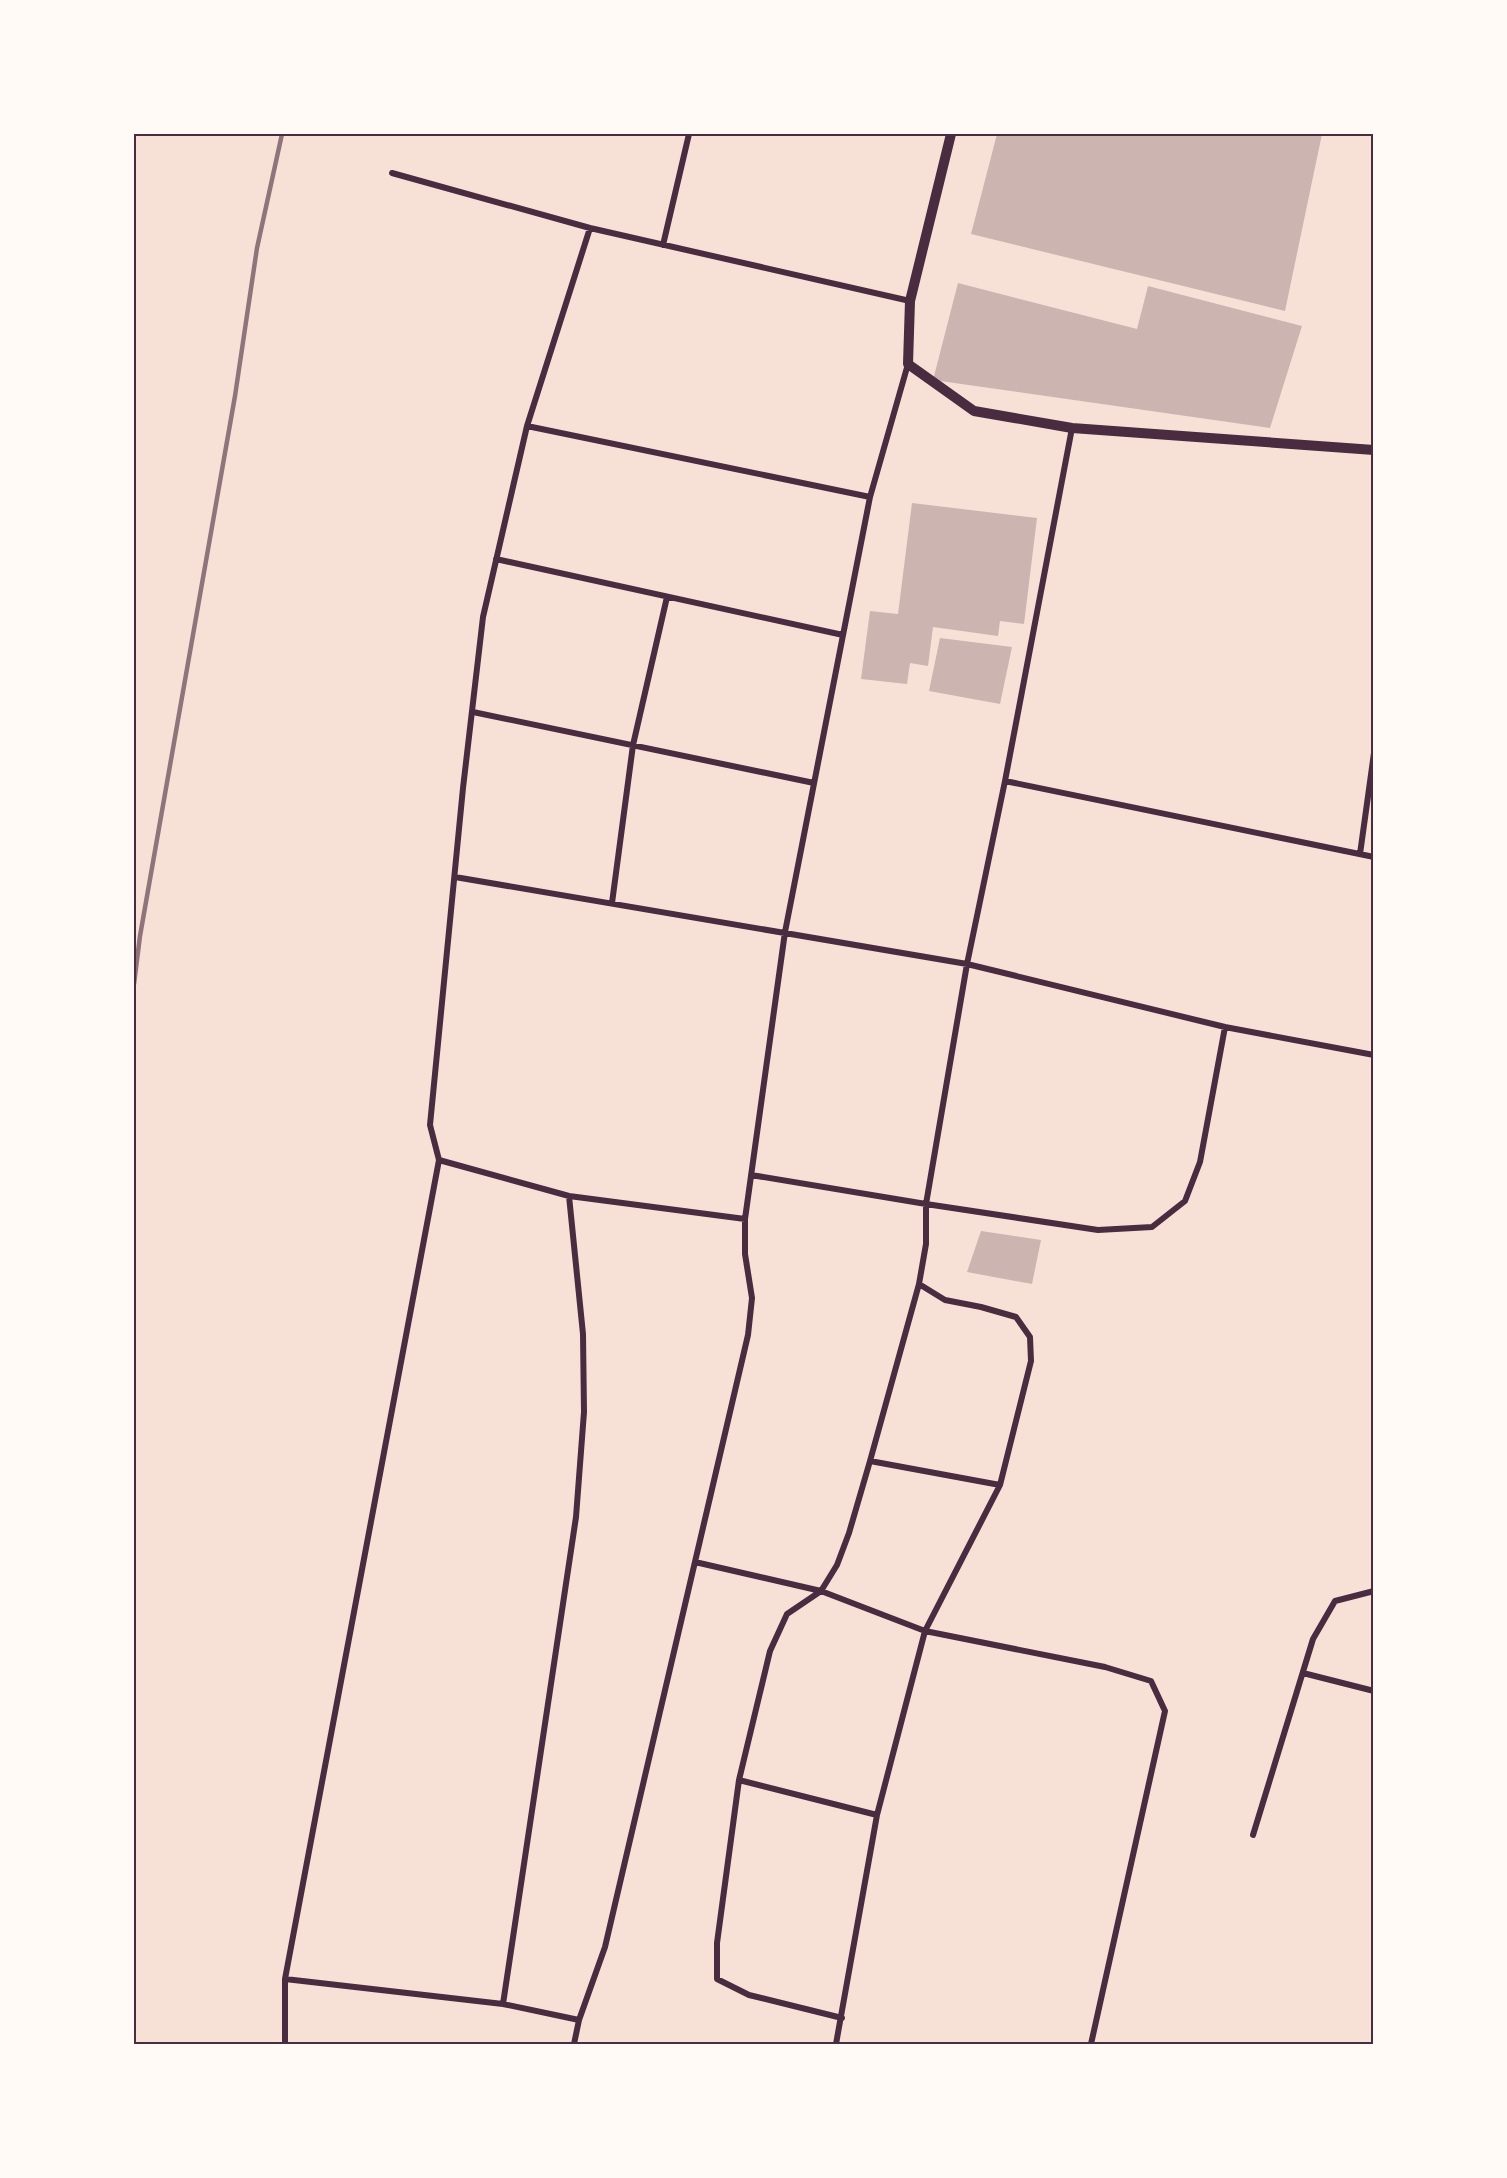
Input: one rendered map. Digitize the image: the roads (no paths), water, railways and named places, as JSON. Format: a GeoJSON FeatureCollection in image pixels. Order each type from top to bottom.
{"type":"FeatureCollection","features":[{"type":"Feature","properties":{"kind":"street"},"geometry":{"type":"LineString","coordinates":[[663,245],[690,134]]}},
{"type":"Feature","properties":{"kind":"street"},"geometry":{"type":"LineString","coordinates":[[574,2044],[579,2020],[605,1947],[748,1335],[752,1298],[745,1254],[745,1219],[785,932],[870,497],[908,364],[910,301],[951,134]]}},
{"type":"Feature","properties":{"kind":"street"},"geometry":{"type":"LineString","coordinates":[[392,173],[590,228],[910,301]]}},
{"type":"Feature","properties":{"kind":"street"},"geometry":{"type":"LineString","coordinates":[[285,2044],[285,1978],[438,1160],[430,1125],[463,788],[483,617],[527,426],[590,228]]}},
{"type":"Feature","properties":{"kind":"street"},"geometry":{"type":"LineString","coordinates":[[908,364],[974,411],[1072,428],[1374,450]]}},
{"type":"Feature","properties":{"kind":"street"},"geometry":{"type":"LineString","coordinates":[[527,426],[870,497]]}},
{"type":"Feature","properties":{"kind":"street"},"geometry":{"type":"LineString","coordinates":[[842,2018],[749,1995],[717,1978],[717,1943],[739,1780],[770,1651],[787,1614],[820,1591],[837,1565],[849,1533],[919,1284],[926,1244],[926,1204],[967,964],[1005,781],[1072,428]]}},
{"type":"Feature","properties":{"kind":"street"},"geometry":{"type":"LineString","coordinates":[[496,560],[843,635]]}},
{"type":"Feature","properties":{"kind":"street"},"geometry":{"type":"LineString","coordinates":[[612,903],[633,745],[667,597]]}},
{"type":"Feature","properties":{"kind":"street"},"geometry":{"type":"LineString","coordinates":[[473,712],[814,783]]}},
{"type":"Feature","properties":{"kind":"street"},"geometry":{"type":"LineString","coordinates":[[1360,854],[1374,753]]}},
{"type":"Feature","properties":{"kind":"street"},"geometry":{"type":"LineString","coordinates":[[1005,781],[1374,857]]}},
{"type":"Feature","properties":{"kind":"street"},"geometry":{"type":"LineString","coordinates":[[455,877],[967,964],[1225,1027],[1374,1055]]}},
{"type":"Feature","properties":{"kind":"street"},"geometry":{"type":"LineString","coordinates":[[751,1175],[1098,1230],[1152,1227],[1185,1201],[1200,1162],[1225,1027]]}},
{"type":"Feature","properties":{"kind":"street"},"geometry":{"type":"LineString","coordinates":[[438,1160],[569,1196],[745,1219]]}},
{"type":"Feature","properties":{"kind":"street"},"geometry":{"type":"LineString","coordinates":[[503,2004],[576,1517],[584,1412],[583,1334],[569,1196]]}},
{"type":"Feature","properties":{"kind":"street"},"geometry":{"type":"LineString","coordinates":[[836,2044],[877,1815],[925,1631],[1000,1485],[1031,1361],[1030,1337],[1016,1317],[945,1300],[919,1284]]}},
{"type":"Feature","properties":{"kind":"street"},"geometry":{"type":"LineString","coordinates":[[870,1461],[1000,1485]]}},
{"type":"Feature","properties":{"kind":"street"},"geometry":{"type":"LineString","coordinates":[[695,1562],[820,1591],[925,1631],[1105,1667],[1151,1681],[1165,1711],[1091,2044]]}},
{"type":"Feature","properties":{"kind":"street"},"geometry":{"type":"LineString","coordinates":[[1253,1835],[1313,1639],[1335,1601],[1374,1591]]}},
{"type":"Feature","properties":{"kind":"street"},"geometry":{"type":"LineString","coordinates":[[1303,1673],[1374,1691]]}},
{"type":"Feature","properties":{"kind":"street"},"geometry":{"type":"LineString","coordinates":[[739,1780],[877,1815]]}},
{"type":"Feature","properties":{"kind":"street"},"geometry":{"type":"LineString","coordinates":[[285,1978],[503,2004],[579,2020]]}},
{"type":"Feature","properties":{"kind":"railway"},"geometry":{"type":"LineString","coordinates":[[134,984],[140,936],[235,396],[257,248],[282,134]]}}]}
